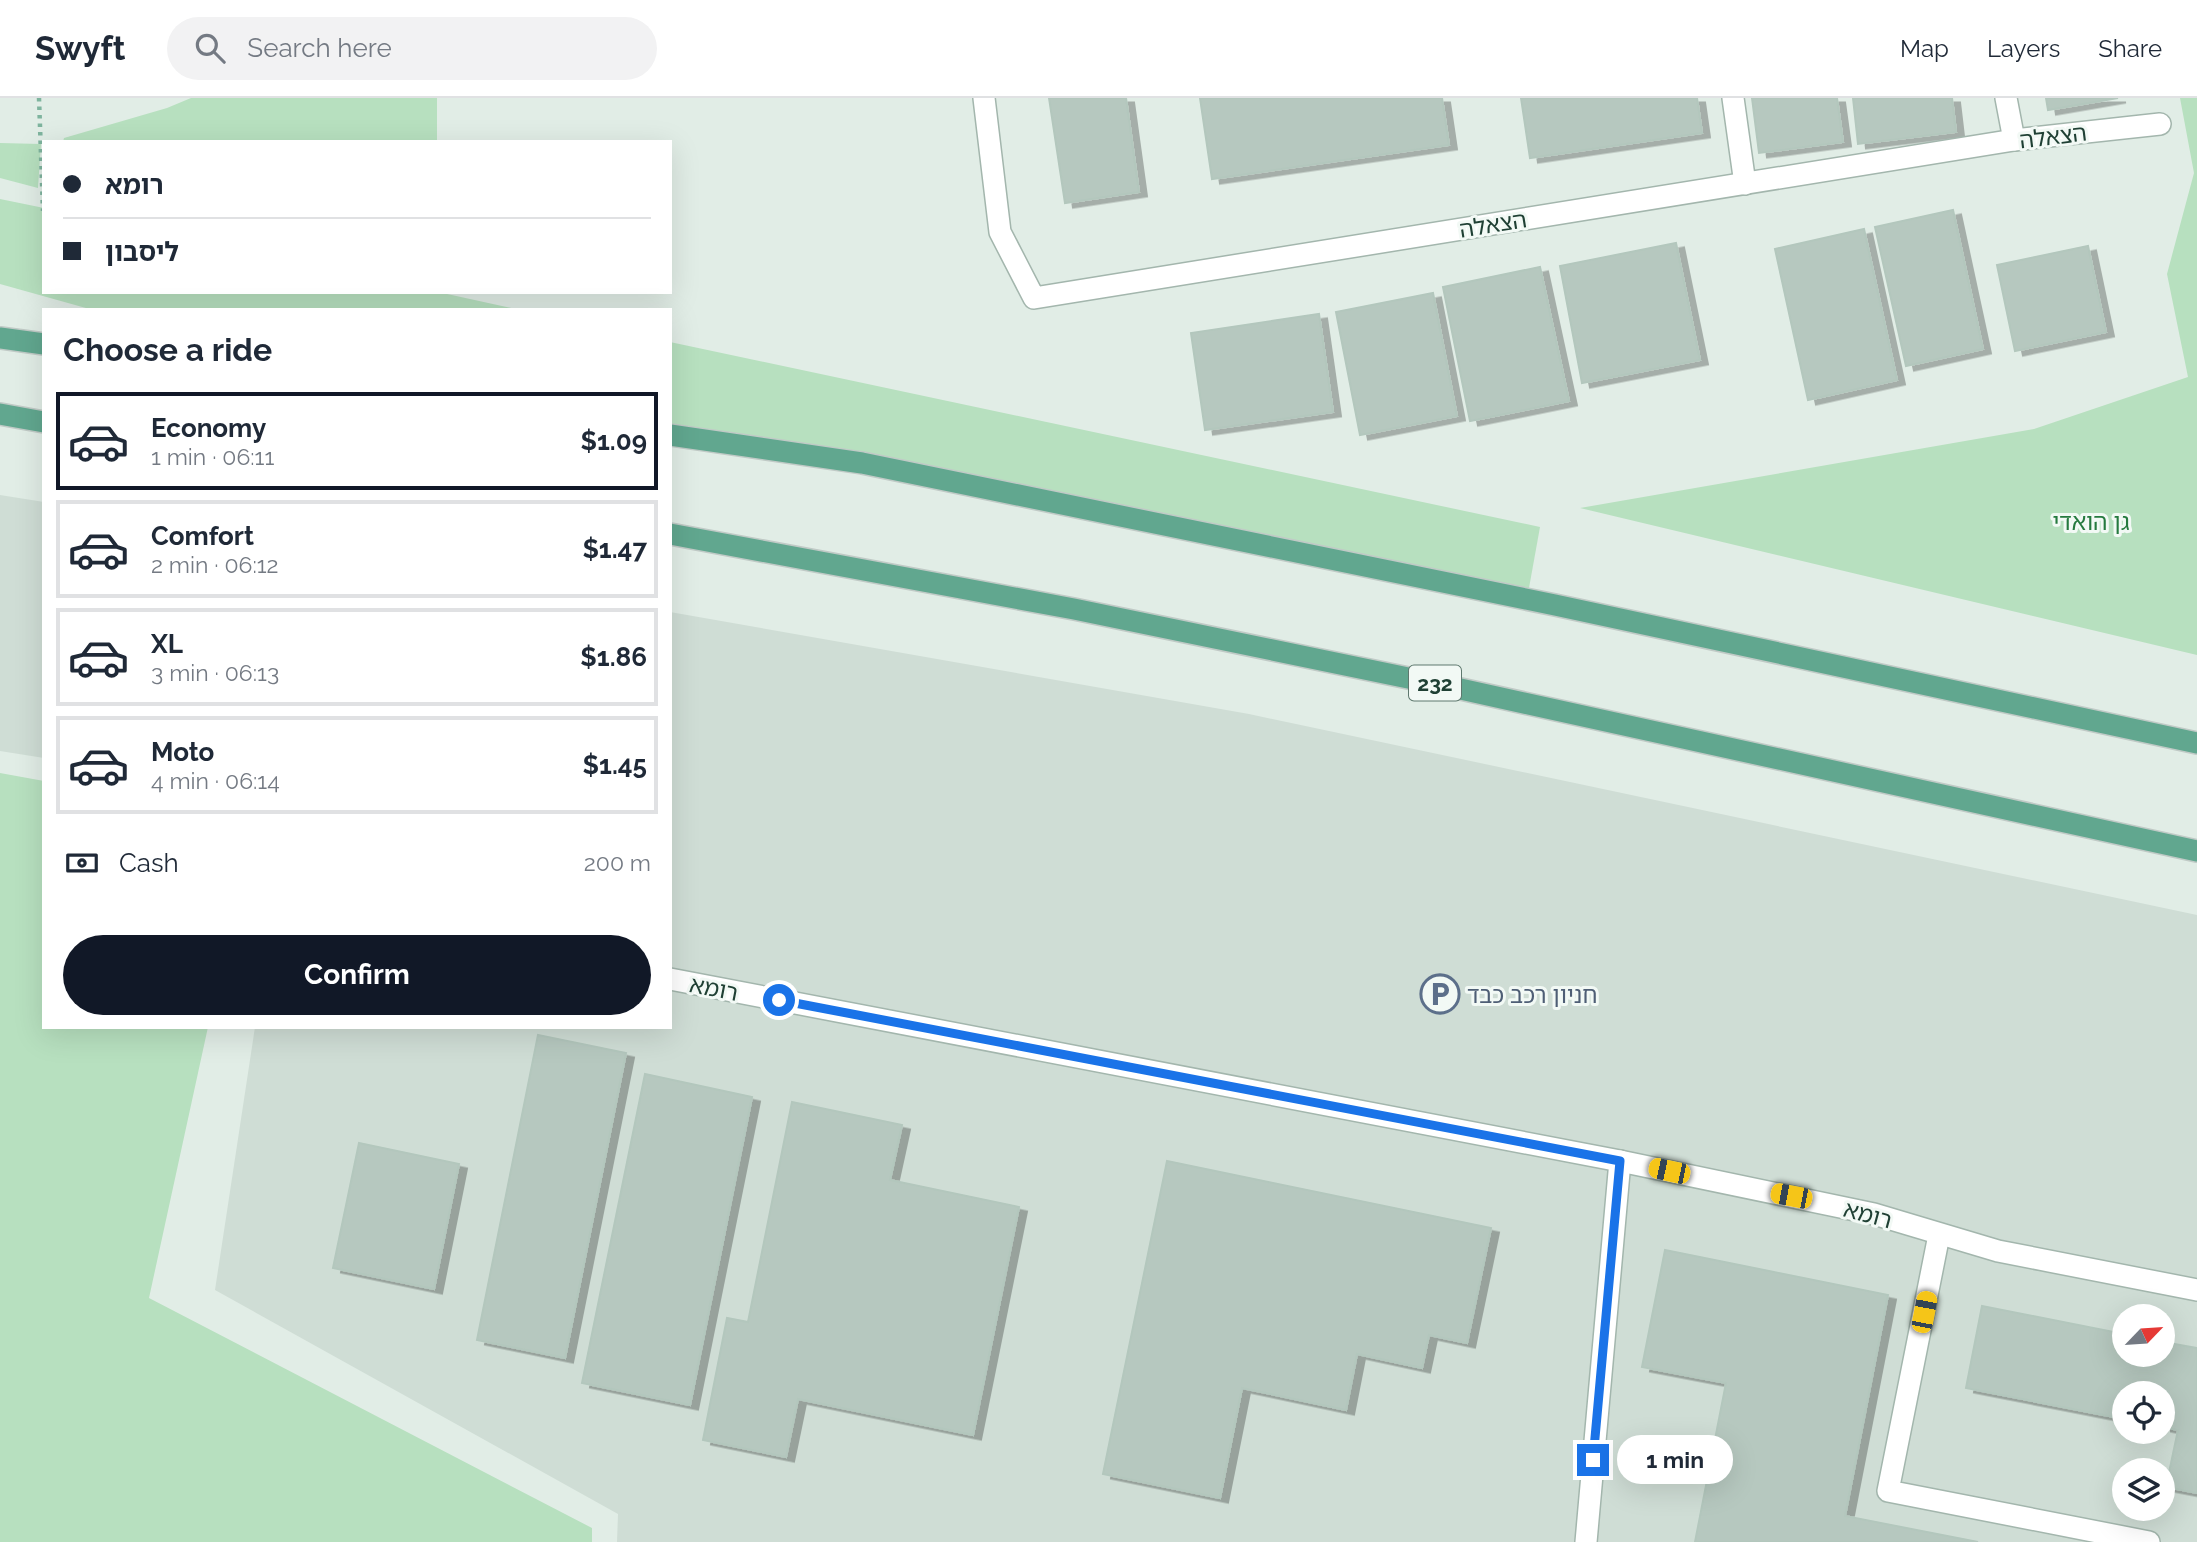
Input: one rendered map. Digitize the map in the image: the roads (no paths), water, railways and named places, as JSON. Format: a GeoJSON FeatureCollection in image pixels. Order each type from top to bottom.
{"type":"FeatureCollection","features":[{"type":"Feature","properties":{"kind":"main road"},"geometry":{"type":"LineString","coordinates":[[0,338],[42,344]]}},
{"type":"Feature","properties":{"kind":"main road"},"geometry":{"type":"LineString","coordinates":[[0,414],[42,422]]}},
{"type":"Feature","properties":{"kind":"main road"},"geometry":{"type":"LineString","coordinates":[[672,435],[862,463],[1555,605],[2197,743]]}},
{"type":"Feature","properties":{"kind":"main road","name":"232"},"geometry":{"type":"LineString","coordinates":[[672,534],[1060,607],[1447,686],[2197,851]]}},
{"type":"Feature","properties":{"kind":"street","name":"הצאלה"},"geometry":{"type":"LineString","coordinates":[[984,98],[1000,232],[1034,298],[2014,140],[2160,124]]}},
{"type":"Feature","properties":{"kind":"street"},"geometry":{"type":"LineString","coordinates":[[1732,98],[1745,184]]}},
{"type":"Feature","properties":{"kind":"street"},"geometry":{"type":"LineString","coordinates":[[2006,98],[2014,140]]}},
{"type":"Feature","properties":{"kind":"street","name":"רומא"},"geometry":{"type":"LineString","coordinates":[[672,979],[1620,1161],[1863,1212],[1998,1251],[2197,1290]]}},
{"type":"Feature","properties":{"kind":"street"},"geometry":{"type":"LineString","coordinates":[[1586,1542],[1620,1161]]}},
{"type":"Feature","properties":{"kind":"street"},"geometry":{"type":"LineString","coordinates":[[1939,1235],[1888,1491],[2149,1542]]}},
{"type":"Feature","properties":{"kind":"place","name":"חניון רכב כבד"},"geometry":{"type":"Point","coordinates":[1440,994]}},
{"type":"Feature","properties":{"kind":"park label","name":"גן הואדי"},"geometry":{"type":"Point","coordinates":[2091,521]}}]}
